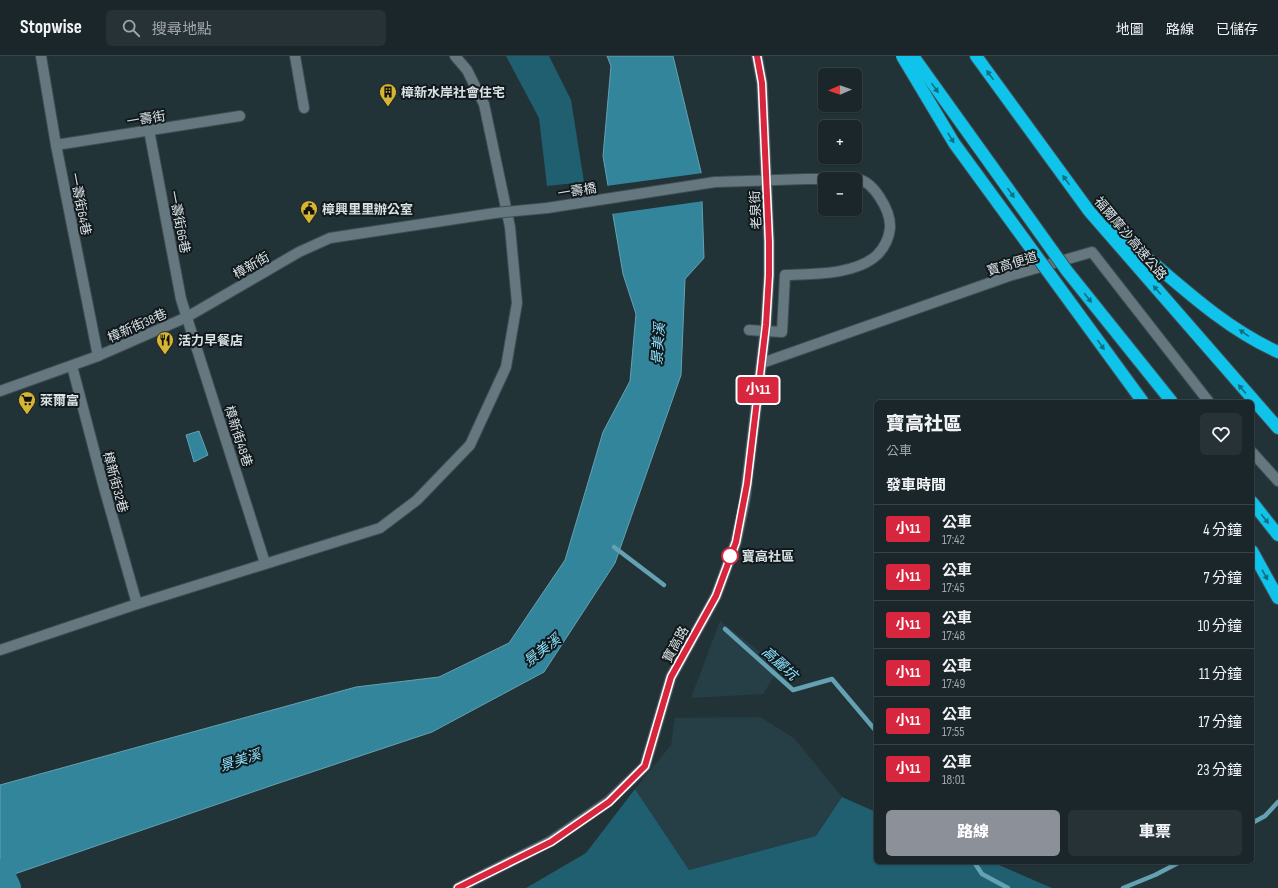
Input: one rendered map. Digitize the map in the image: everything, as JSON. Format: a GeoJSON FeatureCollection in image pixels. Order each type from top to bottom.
{"type":"FeatureCollection","features":[{"type":"Feature","properties":{"kind":"highway"},"geometry":{"type":"LineString","coordinates":[[902,56],[954,143],[1142,400]]}},
{"type":"Feature","properties":{"kind":"highway"},"geometry":{"type":"LineString","coordinates":[[913,56],[1067,271],[1170,400]]}},
{"type":"Feature","properties":{"kind":"highway","name":"福爾摩沙高速公路"},"geometry":{"type":"LineString","coordinates":[[976,56],[1089,211],[1254,400]]}},
{"type":"Feature","properties":{"kind":"highway"},"geometry":{"type":"LineString","coordinates":[[1089,211],[1141,251],[1201,305],[1257,342],[1278,352]]}},
{"type":"Feature","properties":{"kind":"highway","name":"福爾摩沙高速公路"},"geometry":{"type":"LineString","coordinates":[[1254,400],[1278,428]]}},
{"type":"Feature","properties":{"kind":"highway"},"geometry":{"type":"LineString","coordinates":[[1254,505],[1278,535]]}},
{"type":"Feature","properties":{"kind":"highway"},"geometry":{"type":"LineString","coordinates":[[1254,555],[1278,598]]}},
{"type":"Feature","properties":{"kind":"street","name":"一壽街64巷"},"geometry":{"type":"LineString","coordinates":[[41,56],[56,145],[98,356]]}},
{"type":"Feature","properties":{"kind":"street"},"geometry":{"type":"LineString","coordinates":[[295,56],[304,108]]}},
{"type":"Feature","properties":{"kind":"street"},"geometry":{"type":"LineString","coordinates":[[0,650],[137,604],[380,528],[417,500],[470,445],[506,367],[517,303],[510,227],[484,104],[467,70],[455,56]]}},
{"type":"Feature","properties":{"kind":"street","name":"老泉街"},"geometry":{"type":"LineString","coordinates":[[757,56],[762,83],[769,242],[762,363]]}},
{"type":"Feature","properties":{"kind":"street","name":"一壽街"},"geometry":{"type":"LineString","coordinates":[[56,145],[240,116]]}},
{"type":"Feature","properties":{"kind":"street","name":"一壽街66巷"},"geometry":{"type":"LineString","coordinates":[[149,130],[181,299],[187,317]]}},
{"type":"Feature","properties":{"kind":"street","name":"一壽橋"},"geometry":{"type":"LineString","coordinates":[[330,238],[495,213],[547,208],[715,182],[818,179]]}},
{"type":"Feature","properties":{"kind":"street"},"geometry":{"type":"LineString","coordinates":[[749,330],[782,332],[785,274],[844,271],[876,256],[886,243],[890,226],[885,207],[877,191],[862,180]]}},
{"type":"Feature","properties":{"kind":"street","name":"樟新街"},"geometry":{"type":"LineString","coordinates":[[187,317],[299,252],[330,238]]}},
{"type":"Feature","properties":{"kind":"street","name":"寶高便道"},"geometry":{"type":"LineString","coordinates":[[762,363],[1009,276],[1092,252],[1207,400]]}},
{"type":"Feature","properties":{"kind":"street","name":"樟新街48巷"},"geometry":{"type":"LineString","coordinates":[[187,317],[265,563]]}},
{"type":"Feature","properties":{"kind":"street","name":"樟新街38巷"},"geometry":{"type":"LineString","coordinates":[[98,356],[187,317]]}},
{"type":"Feature","properties":{"kind":"street"},"geometry":{"type":"LineString","coordinates":[[0,391],[98,356]]}},
{"type":"Feature","properties":{"kind":"street","name":"寶高路"},"geometry":{"type":"LineString","coordinates":[[458,888],[551,842],[609,802],[645,766],[671,677],[716,596],[736,542],[745,499],[762,363]]}},
{"type":"Feature","properties":{"kind":"street","name":"樟新街32巷"},"geometry":{"type":"LineString","coordinates":[[72,366],[137,604]]}},
{"type":"Feature","properties":{"kind":"street"},"geometry":{"type":"LineString","coordinates":[[1254,454],[1278,481]]}},
{"type":"Feature","properties":{"kind":"shaded area"},"geometry":{"type":"Polygon","coordinates":[[[506,56],[549,56],[571,100],[584,182],[547,186],[539,118],[506,56]]]}},
{"type":"Feature","properties":{"kind":"shaded area"},"geometry":{"type":"Polygon","coordinates":[[[720,621],[780,667],[763,694],[691,698],[720,621]]]}},
{"type":"Feature","properties":{"kind":"shaded area"},"geometry":{"type":"Polygon","coordinates":[[[760,717],[794,738],[842,797],[816,836],[689,870],[635,789],[671,745],[675,718],[760,717]]]}},
{"type":"Feature","properties":{"kind":"shaded area"},"geometry":{"type":"Polygon","coordinates":[[[635,789],[689,870],[816,836],[842,797],[874,811],[874,864],[997,864],[1052,888],[526,888],[586,853],[635,789]]]}},
{"type":"Feature","properties":{"kind":"water","name":"景美溪"},"geometry":{"type":"Polygon","coordinates":[[[607,56],[673,56],[701,172],[704,258],[685,279],[681,375],[615,563],[544,672],[432,732],[0,879],[0,785],[356,687],[439,677],[509,643],[565,560],[603,432],[630,381],[636,314],[623,274],[603,156],[611,66],[607,56]]]}},
{"type":"Feature","properties":{"kind":"water"},"geometry":{"type":"Polygon","coordinates":[[[199,431],[208,455],[194,462],[186,435],[199,431]]]}},
{"type":"Feature","properties":{"kind":"pier"},"geometry":{"type":"Polygon","coordinates":[[[703,173],[704,201],[611,214],[606,186],[703,173]]]}},
{"type":"Feature","properties":{"kind":"waterway","name":"高麗坑"},"geometry":{"type":"LineString","coordinates":[[614,547],[664,585]]}},
{"type":"Feature","properties":{"kind":"waterway","name":"高麗坑"},"geometry":{"type":"LineString","coordinates":[[725,629],[793,690],[832,679],[874,729]]}},
{"type":"Feature","properties":{"kind":"waterway","name":"高麗坑"},"geometry":{"type":"LineString","coordinates":[[1254,822],[1265,816],[1278,802]]}},
{"type":"Feature","properties":{"kind":"waterway","name":"高麗坑"},"geometry":{"type":"LineString","coordinates":[[975,864],[982,874],[1008,888]]}},
{"type":"Feature","properties":{"kind":"waterway","name":"高麗坑"},"geometry":{"type":"LineString","coordinates":[[1123,888],[1155,875],[1176,864]]}},
{"type":"Feature","properties":{"kind":"waterway"},"geometry":{"type":"LineString","coordinates":[[0,873],[7,888]]}},
{"type":"Feature","properties":{"kind":"bus line","name":"小11"},"geometry":{"type":"LineString","coordinates":[[458,888],[551,842],[609,802],[645,766],[663,709],[671,677],[716,596],[736,542],[747,484],[766,325],[769,275],[769,242],[762,83],[757,56]]}},
{"type":"Feature","properties":{"kind":"place","name":"樟新水岸社會住宅"},"geometry":{"type":"Point","coordinates":[388,107]}},
{"type":"Feature","properties":{"kind":"place","name":"樟興里里辦公室"},"geometry":{"type":"Point","coordinates":[309,224]}},
{"type":"Feature","properties":{"kind":"place","name":"活力早餐店"},"geometry":{"type":"Point","coordinates":[165,355]}},
{"type":"Feature","properties":{"kind":"place","name":"萊爾富"},"geometry":{"type":"Point","coordinates":[27,415]}},
{"type":"Feature","properties":{"kind":"place","name":"寶高社區"},"geometry":{"type":"Point","coordinates":[730,556]}}]}
